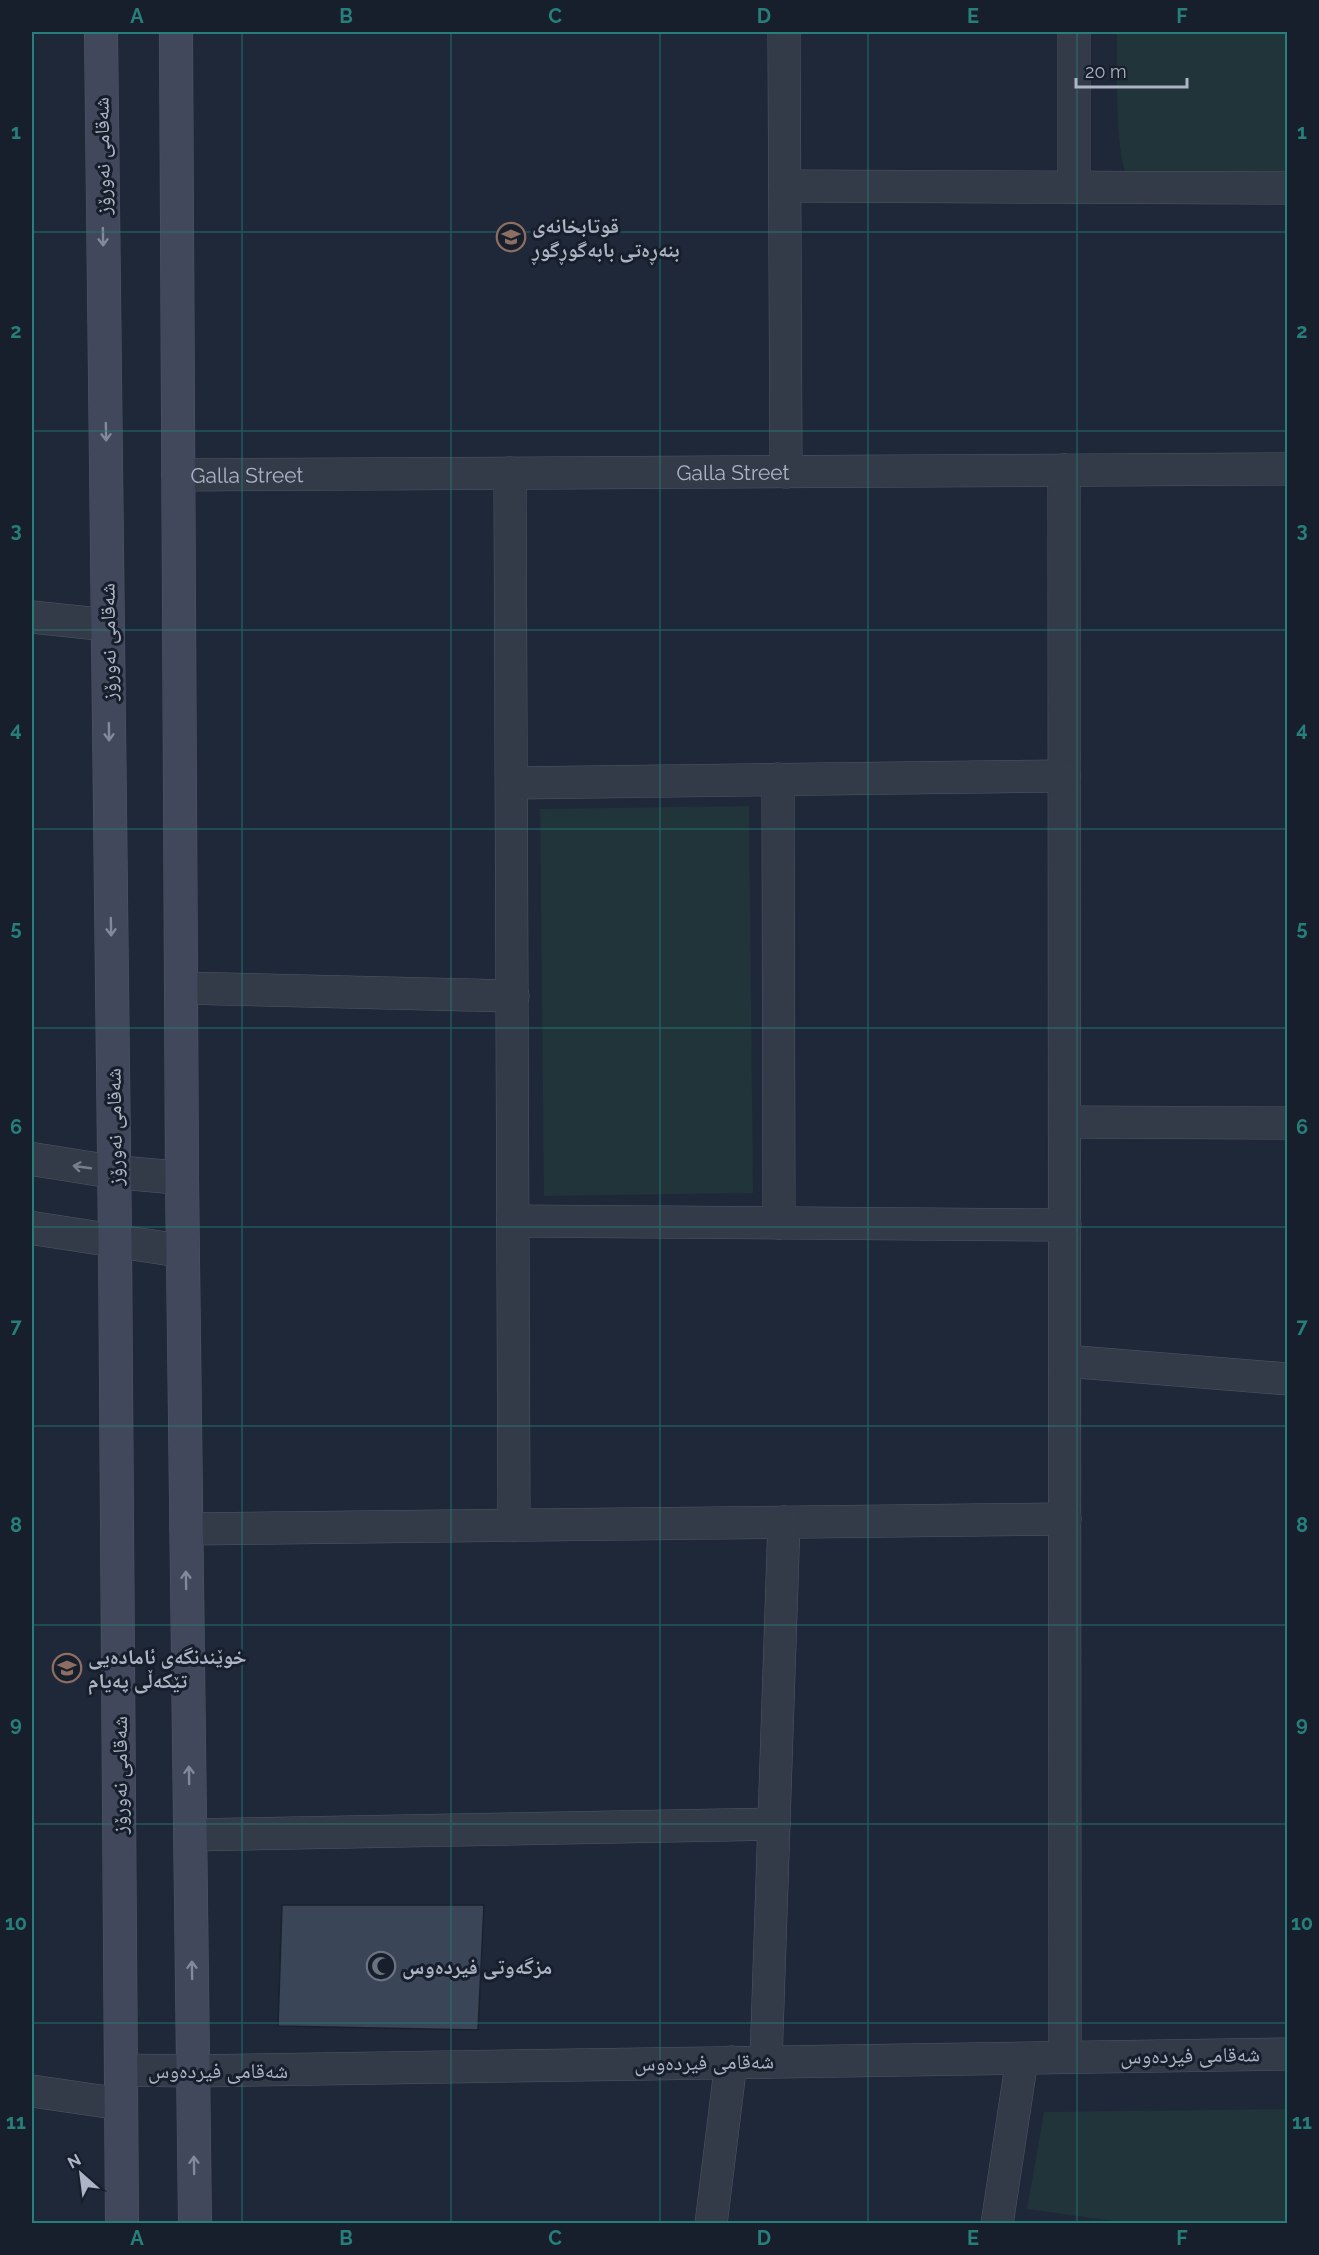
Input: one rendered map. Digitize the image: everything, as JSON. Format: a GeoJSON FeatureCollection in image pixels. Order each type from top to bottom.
{"type":"FeatureCollection","features":[{"type":"Feature","properties":{"kind":"main road","name":"شەقامی نەورۆز"},"geometry":{"type":"LineString","coordinates":[[101,32],[115,1241],[122,2223]]}},
{"type":"Feature","properties":{"kind":"main road"},"geometry":{"type":"LineString","coordinates":[[176,32],[182,1251],[195,2223]]}},
{"type":"Feature","properties":{"kind":"street"},"geometry":{"type":"LineString","coordinates":[[784,32],[786,472]]}},
{"type":"Feature","properties":{"kind":"street"},"geometry":{"type":"LineString","coordinates":[[1074,32],[1074,188]]}},
{"type":"Feature","properties":{"kind":"street"},"geometry":{"type":"LineString","coordinates":[[785,186],[1287,188]]}},
{"type":"Feature","properties":{"kind":"street","name":"Galla Street"},"geometry":{"type":"LineString","coordinates":[[178,475],[1287,469]]}},
{"type":"Feature","properties":{"kind":"street"},"geometry":{"type":"LineString","coordinates":[[1064,470],[1065,2056]]}},
{"type":"Feature","properties":{"kind":"street"},"geometry":{"type":"LineString","coordinates":[[510,473],[514,1525]]}},
{"type":"Feature","properties":{"kind":"street"},"geometry":{"type":"LineString","coordinates":[[32,617],[108,625]]}},
{"type":"Feature","properties":{"kind":"street"},"geometry":{"type":"LineString","coordinates":[[512,783],[1064,776]]}},
{"type":"Feature","properties":{"kind":"street"},"geometry":{"type":"LineString","coordinates":[[778,779],[779,1223]]}},
{"type":"Feature","properties":{"kind":"street"},"geometry":{"type":"LineString","coordinates":[[181,988],[513,996]]}},
{"type":"Feature","properties":{"kind":"street"},"geometry":{"type":"LineString","coordinates":[[1065,1122],[1287,1123]]}},
{"type":"Feature","properties":{"kind":"street"},"geometry":{"type":"LineString","coordinates":[[32,1159],[114,1172],[182,1178]]}},
{"type":"Feature","properties":{"kind":"street"},"geometry":{"type":"LineString","coordinates":[[513,1221],[1065,1225]]}},
{"type":"Feature","properties":{"kind":"street"},"geometry":{"type":"LineString","coordinates":[[32,1228],[182,1251]]}},
{"type":"Feature","properties":{"kind":"street"},"geometry":{"type":"LineString","coordinates":[[1065,1361],[1287,1379]]}},
{"type":"Feature","properties":{"kind":"street"},"geometry":{"type":"LineString","coordinates":[[186,1529],[1065,1519]]}},
{"type":"Feature","properties":{"kind":"street"},"geometry":{"type":"LineString","coordinates":[[766,2062],[784,1522]]}},
{"type":"Feature","properties":{"kind":"street"},"geometry":{"type":"LineString","coordinates":[[190,1835],[774,1824]]}},
{"type":"Feature","properties":{"kind":"street","name":"شەقامی فیردەوس"},"geometry":{"type":"LineString","coordinates":[[121,2070],[193,2071],[1287,2054]]}},
{"type":"Feature","properties":{"kind":"street"},"geometry":{"type":"LineString","coordinates":[[997,2223],[1022,2059]]}},
{"type":"Feature","properties":{"kind":"street"},"geometry":{"type":"LineString","coordinates":[[711,2223],[731,2062]]}},
{"type":"Feature","properties":{"kind":"street"},"geometry":{"type":"LineString","coordinates":[[32,2091],[121,2104]]}},
{"type":"Feature","properties":{"kind":"green space"},"geometry":{"type":"Polygon","coordinates":[[[1117,32],[1287,32],[1287,173],[1127,174],[1120,149],[1117,32]]]}},
{"type":"Feature","properties":{"kind":"green space"},"geometry":{"type":"Polygon","coordinates":[[[749,806],[753,1193],[544,1196],[540,809],[749,806]]]}},
{"type":"Feature","properties":{"kind":"green space"},"geometry":{"type":"Polygon","coordinates":[[[1287,2109],[1287,2223],[1135,2224],[1027,2209],[1044,2112],[1287,2109]]]}},
{"type":"Feature","properties":{"kind":"building","name":"مزگەوتی فیردەوس"},"geometry":{"type":"Polygon","coordinates":[[[282,1905],[484,1905],[478,2030],[278,2026],[282,1905]]]}},
{"type":"Feature","properties":{"kind":"place","name":"قوتابخانەی بنەڕەتی بابەگوڕگوڕ"},"geometry":{"type":"Point","coordinates":[511,237]}},
{"type":"Feature","properties":{"kind":"place","name":"خوێندنگەی ئامادەیی تێکەڵی پەیام"},"geometry":{"type":"Point","coordinates":[67,1668]}},
{"type":"Feature","properties":{"kind":"place","name":"مزگەوتی فیردەوس"},"geometry":{"type":"Point","coordinates":[381,1966]}}]}
